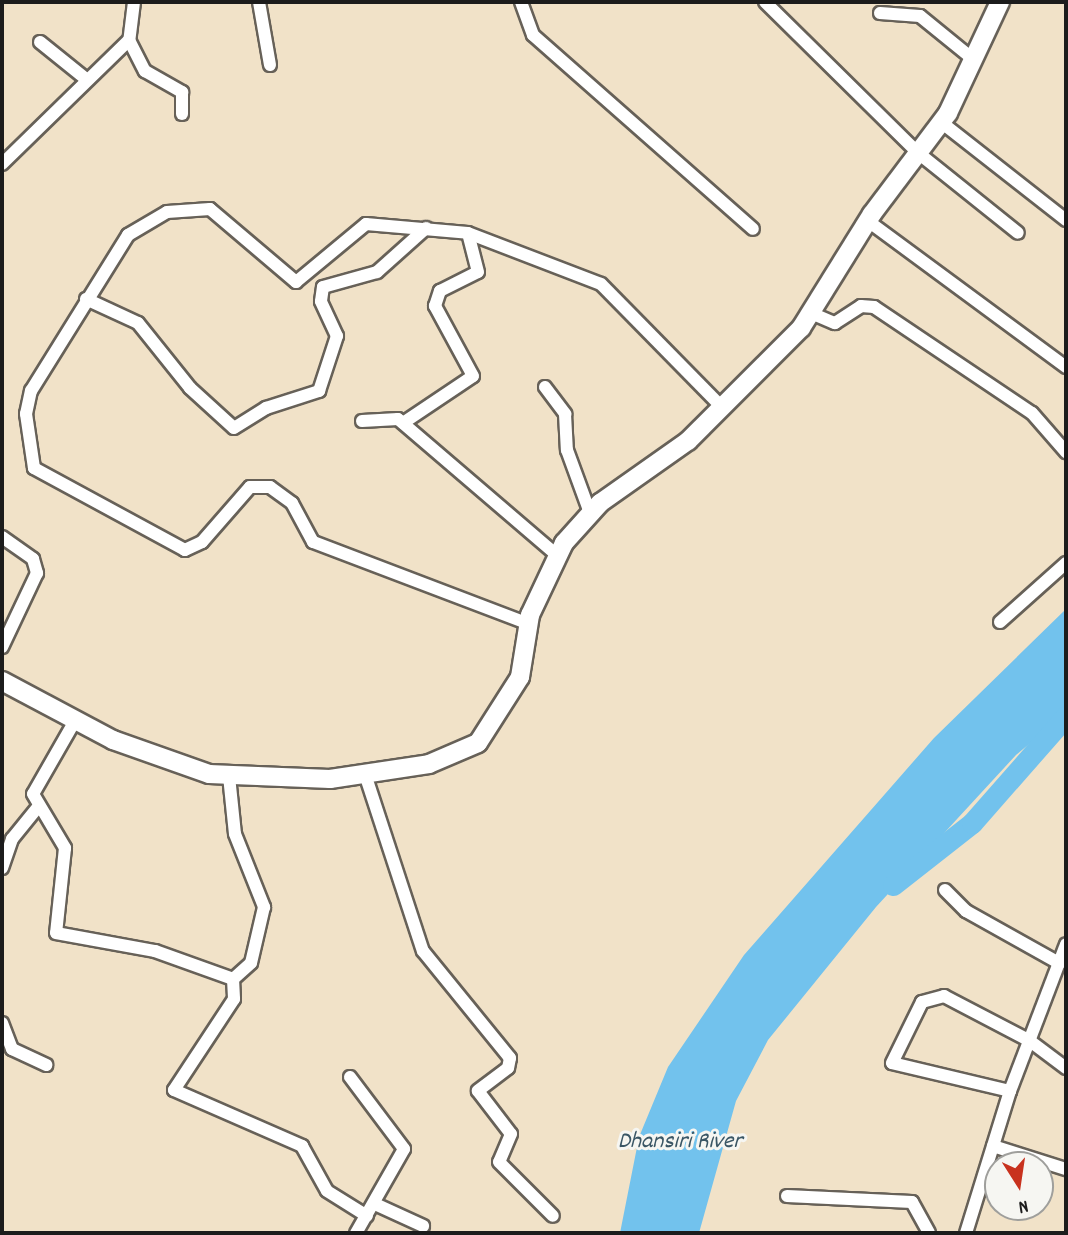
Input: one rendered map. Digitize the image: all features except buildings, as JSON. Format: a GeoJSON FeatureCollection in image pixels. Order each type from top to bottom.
{"type":"FeatureCollection","features":[{"type":"Feature","properties":{"kind":"street"},"geometry":{"type":"LineString","coordinates":[[134,2],[128,40],[145,71],[182,92],[182,114]]}},
{"type":"Feature","properties":{"kind":"street"},"geometry":{"type":"LineString","coordinates":[[259,2],[270,65]]}},
{"type":"Feature","properties":{"kind":"street"},"geometry":{"type":"LineString","coordinates":[[521,2],[534,35],[753,229]]}},
{"type":"Feature","properties":{"kind":"street"},"geometry":{"type":"LineString","coordinates":[[765,2],[917,152],[1018,233]]}},
{"type":"Feature","properties":{"kind":"street"},"geometry":{"type":"LineString","coordinates":[[2,681],[76,719],[193,771],[229,776],[284,781],[365,775],[458,756],[478,743],[520,677],[529,624],[558,555],[590,513],[688,441],[811,313],[868,221],[941,122],[1000,2]]}},
{"type":"Feature","properties":{"kind":"street"},"geometry":{"type":"LineString","coordinates":[[880,13],[920,16],[973,60]]}},
{"type":"Feature","properties":{"kind":"street"},"geometry":{"type":"LineString","coordinates":[[2,164],[128,40]]}},
{"type":"Feature","properties":{"kind":"street"},"geometry":{"type":"LineString","coordinates":[[40,42],[86,79]]}},
{"type":"Feature","properties":{"kind":"street"},"geometry":{"type":"LineString","coordinates":[[941,122],[1066,220]]}},
{"type":"Feature","properties":{"kind":"street"},"geometry":{"type":"LineString","coordinates":[[529,624],[313,542],[292,503],[270,487],[250,487],[202,542],[185,550],[44,476],[31,460],[27,402],[86,299],[128,235],[180,209],[211,209],[296,282],[306,280],[356,227],[426,228],[468,233],[601,284],[722,407]]}},
{"type":"Feature","properties":{"kind":"street"},"geometry":{"type":"LineString","coordinates":[[868,221],[1066,367]]}},
{"type":"Feature","properties":{"kind":"street"},"geometry":{"type":"LineString","coordinates":[[86,299],[138,323],[190,388],[234,428],[266,408],[318,391],[337,336],[321,301],[323,287],[377,272],[426,228]]}},
{"type":"Feature","properties":{"kind":"street"},"geometry":{"type":"LineString","coordinates":[[403,424],[473,376],[435,306],[440,291],[478,272],[468,233]]}},
{"type":"Feature","properties":{"kind":"street"},"geometry":{"type":"LineString","coordinates":[[811,313],[835,323],[861,306],[874,307],[1032,413],[1066,452]]}},
{"type":"Feature","properties":{"kind":"street"},"geometry":{"type":"LineString","coordinates":[[545,387],[565,414],[567,450],[590,513]]}},
{"type":"Feature","properties":{"kind":"street"},"geometry":{"type":"LineString","coordinates":[[362,421],[390,417],[403,424],[558,555]]}},
{"type":"Feature","properties":{"kind":"street"},"geometry":{"type":"LineString","coordinates":[[2,537],[33,559],[37,573],[2,647]]}},
{"type":"Feature","properties":{"kind":"street"},"geometry":{"type":"LineString","coordinates":[[1000,622],[1066,563]]}},
{"type":"Feature","properties":{"kind":"street"},"geometry":{"type":"LineString","coordinates":[[76,719],[35,787],[37,808],[65,848],[60,936],[147,949],[233,979]]}},
{"type":"Feature","properties":{"kind":"street"},"geometry":{"type":"LineString","coordinates":[[365,775],[423,951],[510,1058],[508,1068],[478,1091],[511,1134],[499,1162],[553,1216]]}},
{"type":"Feature","properties":{"kind":"street"},"geometry":{"type":"LineString","coordinates":[[229,776],[235,834],[264,908],[251,963],[233,979]]}},
{"type":"Feature","properties":{"kind":"street"},"geometry":{"type":"LineString","coordinates":[[2,868],[12,839],[37,808]]}},
{"type":"Feature","properties":{"kind":"street"},"geometry":{"type":"LineString","coordinates":[[945,890],[966,911],[1059,963]]}},
{"type":"Feature","properties":{"kind":"street"},"geometry":{"type":"LineString","coordinates":[[965,1233],[1010,1091],[1066,944]]}},
{"type":"Feature","properties":{"kind":"street"},"geometry":{"type":"LineString","coordinates":[[233,979],[234,999],[174,1090],[302,1146],[327,1191],[367,1216]]}},
{"type":"Feature","properties":{"kind":"street"},"geometry":{"type":"LineString","coordinates":[[1010,1091],[895,1066],[892,1054],[922,1002],[937,995],[1030,1041],[1066,1068]]}},
{"type":"Feature","properties":{"kind":"street"},"geometry":{"type":"LineString","coordinates":[[2,1023],[12,1049],[46,1065]]}},
{"type":"Feature","properties":{"kind":"street"},"geometry":{"type":"LineString","coordinates":[[350,1077],[404,1149],[375,1204],[356,1233]]}},
{"type":"Feature","properties":{"kind":"street"},"geometry":{"type":"LineString","coordinates":[[993,1146],[1066,1169]]}},
{"type":"Feature","properties":{"kind":"street"},"geometry":{"type":"LineString","coordinates":[[787,1196],[912,1202],[929,1233]]}},
{"type":"Feature","properties":{"kind":"street"},"geometry":{"type":"LineString","coordinates":[[375,1204],[423,1226]]}},
{"type":"Feature","properties":{"kind":"water","name":"Dhansiri River"},"geometry":{"type":"Polygon","coordinates":[[[1066,609],[1066,713],[1016,755],[876,907],[768,1040],[736,1101],[699,1233],[620,1233],[639,1137],[668,1067],[744,955],[934,738],[1066,609]]]}},
{"type":"Feature","properties":{"kind":"waterway","name":"Dhansiri River"},"geometry":{"type":"LineString","coordinates":[[893,885],[972,823],[1066,716]]}}]}
